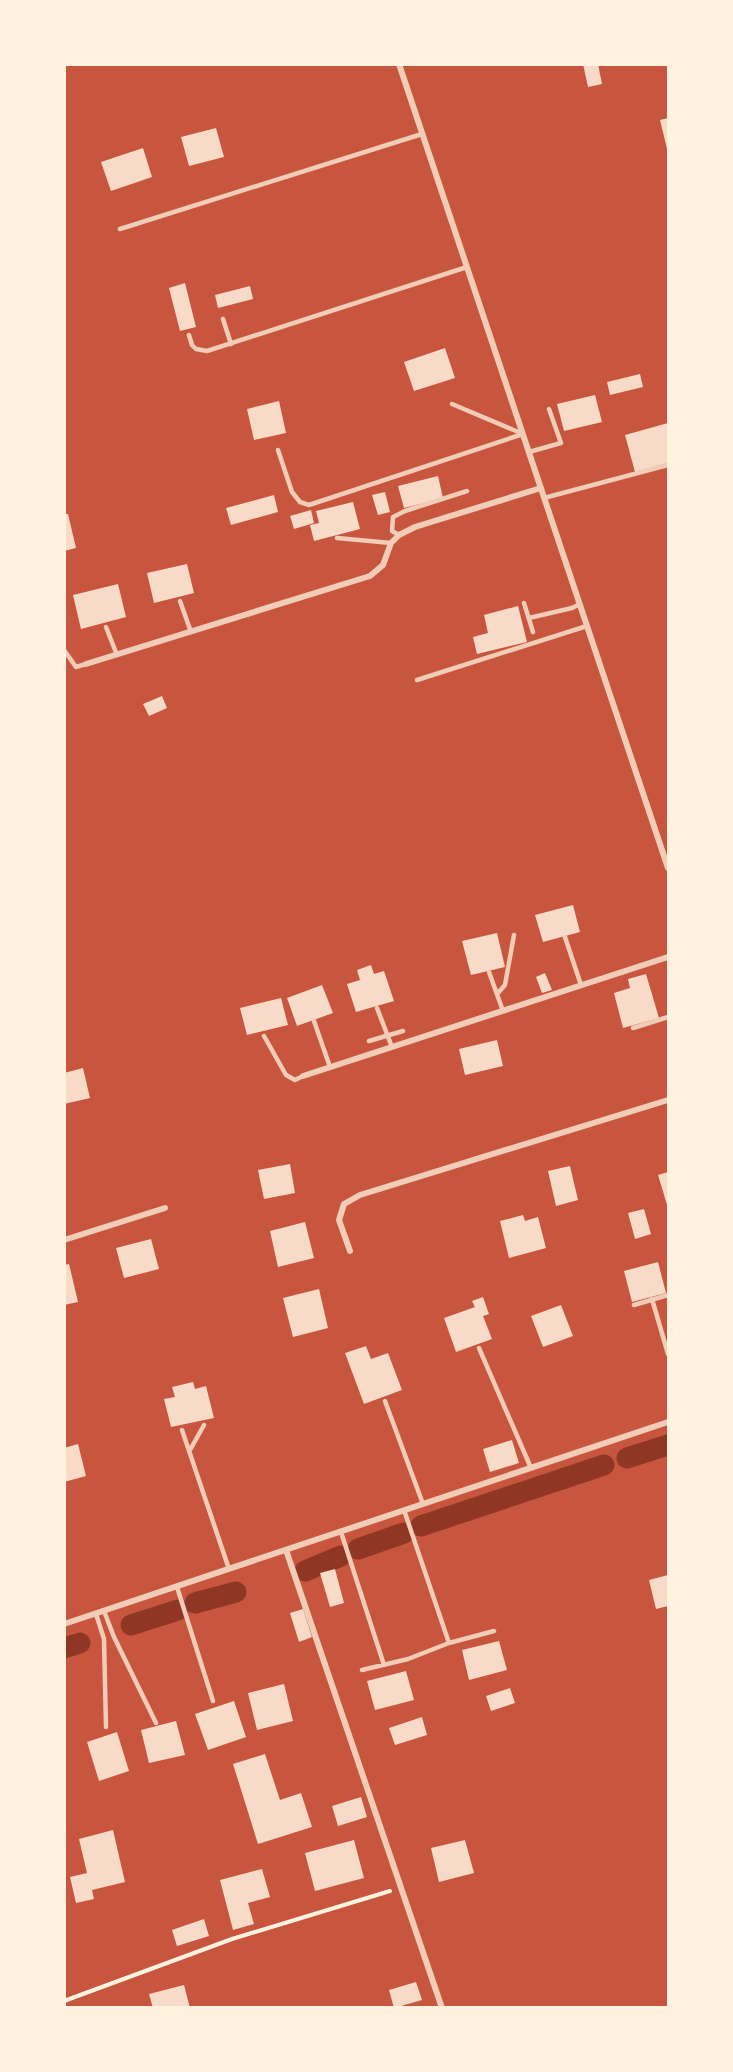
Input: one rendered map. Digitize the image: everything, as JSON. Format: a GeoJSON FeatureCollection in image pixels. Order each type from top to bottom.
{"type":"FeatureCollection","features":[{"type":"Feature","properties":{"kind":"street"},"geometry":{"type":"LineString","coordinates":[[399,64],[669,868]]}},
{"type":"Feature","properties":{"kind":"street"},"geometry":{"type":"LineString","coordinates":[[87,664],[370,576],[383,565],[391,543],[399,535],[415,527],[541,488]]}},
{"type":"Feature","properties":{"kind":"street"},"geometry":{"type":"LineString","coordinates":[[303,1076],[669,957]]}},
{"type":"Feature","properties":{"kind":"street"},"geometry":{"type":"LineString","coordinates":[[350,1251],[339,1220],[344,1204],[360,1195],[669,1100]]}},
{"type":"Feature","properties":{"kind":"street"},"geometry":{"type":"LineString","coordinates":[[64,1240],[165,1208]]}},
{"type":"Feature","properties":{"kind":"street"},"geometry":{"type":"LineString","coordinates":[[64,1624],[669,1422]]}},
{"type":"Feature","properties":{"kind":"street"},"geometry":{"type":"LineString","coordinates":[[286,1550],[442,2007]]}},
{"type":"Feature","properties":{"kind":"lane"},"geometry":{"type":"LineString","coordinates":[[120,229],[422,134]]}},
{"type":"Feature","properties":{"kind":"lane"},"geometry":{"type":"LineString","coordinates":[[189,335],[196,350],[207,351],[467,267]]}},
{"type":"Feature","properties":{"kind":"lane"},"geometry":{"type":"LineString","coordinates":[[223,319],[231,344]]}},
{"type":"Feature","properties":{"kind":"lane"},"geometry":{"type":"LineString","coordinates":[[452,404],[523,434]]}},
{"type":"Feature","properties":{"kind":"lane"},"geometry":{"type":"LineString","coordinates":[[529,452],[561,443],[549,409]]}},
{"type":"Feature","properties":{"kind":"lane"},"geometry":{"type":"LineString","coordinates":[[278,450],[292,492],[300,502],[309,505],[523,434]]}},
{"type":"Feature","properties":{"kind":"lane"},"geometry":{"type":"LineString","coordinates":[[544,498],[669,465]]}},
{"type":"Feature","properties":{"kind":"lane"},"geometry":{"type":"LineString","coordinates":[[399,535],[392,531],[393,517],[467,491]]}},
{"type":"Feature","properties":{"kind":"lane"},"geometry":{"type":"LineString","coordinates":[[337,538],[391,543]]}},
{"type":"Feature","properties":{"kind":"lane"},"geometry":{"type":"LineString","coordinates":[[180,601],[191,632]]}},
{"type":"Feature","properties":{"kind":"lane"},"geometry":{"type":"LineString","coordinates":[[524,603],[533,632]]}},
{"type":"Feature","properties":{"kind":"lane"},"geometry":{"type":"LineString","coordinates":[[529,618],[580,604]]}},
{"type":"Feature","properties":{"kind":"lane"},"geometry":{"type":"LineString","coordinates":[[417,680],[587,626]]}},
{"type":"Feature","properties":{"kind":"lane"},"geometry":{"type":"LineString","coordinates":[[106,627],[117,655]]}},
{"type":"Feature","properties":{"kind":"lane"},"geometry":{"type":"LineString","coordinates":[[64,651],[76,667],[87,664]]}},
{"type":"Feature","properties":{"kind":"lane"},"geometry":{"type":"LineString","coordinates":[[498,993],[505,985],[514,935]]}},
{"type":"Feature","properties":{"kind":"lane"},"geometry":{"type":"LineString","coordinates":[[564,937],[581,985]]}},
{"type":"Feature","properties":{"kind":"lane"},"geometry":{"type":"LineString","coordinates":[[489,972],[503,1011]]}},
{"type":"Feature","properties":{"kind":"lane"},"geometry":{"type":"LineString","coordinates":[[377,1008],[392,1047]]}},
{"type":"Feature","properties":{"kind":"lane"},"geometry":{"type":"LineString","coordinates":[[633,1028],[669,1017]]}},
{"type":"Feature","properties":{"kind":"lane"},"geometry":{"type":"LineString","coordinates":[[314,1021],[330,1067]]}},
{"type":"Feature","properties":{"kind":"lane"},"geometry":{"type":"LineString","coordinates":[[369,1041],[403,1031]]}},
{"type":"Feature","properties":{"kind":"lane"},"geometry":{"type":"LineString","coordinates":[[264,1036],[286,1075],[295,1080],[303,1076]]}},
{"type":"Feature","properties":{"kind":"lane"},"geometry":{"type":"LineString","coordinates":[[634,1305],[669,1294]]}},
{"type":"Feature","properties":{"kind":"lane"},"geometry":{"type":"LineString","coordinates":[[652,1299],[669,1354]]}},
{"type":"Feature","properties":{"kind":"lane"},"geometry":{"type":"LineString","coordinates":[[479,1348],[531,1468]]}},
{"type":"Feature","properties":{"kind":"lane"},"geometry":{"type":"LineString","coordinates":[[385,1401],[423,1504]]}},
{"type":"Feature","properties":{"kind":"lane"},"geometry":{"type":"LineString","coordinates":[[190,1450],[204,1425]]}},
{"type":"Feature","properties":{"kind":"lane"},"geometry":{"type":"LineString","coordinates":[[183,1430],[229,1569]]}},
{"type":"Feature","properties":{"kind":"lane"},"geometry":{"type":"LineString","coordinates":[[404,1510],[449,1643]]}},
{"type":"Feature","properties":{"kind":"lane"},"geometry":{"type":"LineString","coordinates":[[341,1532],[384,1665]]}},
{"type":"Feature","properties":{"kind":"lane"},"geometry":{"type":"LineString","coordinates":[[177,1587],[213,1701]]}},
{"type":"Feature","properties":{"kind":"lane"},"geometry":{"type":"LineString","coordinates":[[104,1611],[114,1637],[156,1723]]}},
{"type":"Feature","properties":{"kind":"lane"},"geometry":{"type":"LineString","coordinates":[[96,1614],[104,1639],[106,1727]]}},
{"type":"Feature","properties":{"kind":"lane"},"geometry":{"type":"LineString","coordinates":[[362,1670],[423,1654],[449,1643],[494,1631]]}},
{"type":"Feature","properties":{"kind":"path"},"geometry":{"type":"LineString","coordinates":[[64,2001],[232,1939],[401,1887]]}},
{"type":"Feature","properties":{"kind":"building"},"geometry":{"type":"Polygon","coordinates":[[[583,64],[598,64],[602,84],[588,87],[583,64]]]}},
{"type":"Feature","properties":{"kind":"building"},"geometry":{"type":"Polygon","coordinates":[[[668,118],[668,153],[660,120],[668,118]]]}},
{"type":"Feature","properties":{"kind":"building"},"geometry":{"type":"Polygon","coordinates":[[[216,128],[224,157],[189,166],[181,137],[216,128]]]}},
{"type":"Feature","properties":{"kind":"building"},"geometry":{"type":"Polygon","coordinates":[[[143,148],[152,177],[111,191],[101,162],[143,148]]]}},
{"type":"Feature","properties":{"kind":"building"},"geometry":{"type":"Polygon","coordinates":[[[185,283],[196,327],[180,331],[169,288],[185,283]]]}},
{"type":"Feature","properties":{"kind":"building"},"geometry":{"type":"Polygon","coordinates":[[[250,286],[253,299],[218,308],[215,295],[250,286]]]}},
{"type":"Feature","properties":{"kind":"building"},"geometry":{"type":"Polygon","coordinates":[[[445,348],[455,378],[414,391],[404,362],[445,348]]]}},
{"type":"Feature","properties":{"kind":"building"},"geometry":{"type":"Polygon","coordinates":[[[640,374],[643,387],[610,395],[607,382],[640,374]]]}},
{"type":"Feature","properties":{"kind":"building"},"geometry":{"type":"Polygon","coordinates":[[[595,395],[602,422],[564,431],[557,404],[595,395]]]}},
{"type":"Feature","properties":{"kind":"building"},"geometry":{"type":"Polygon","coordinates":[[[279,401],[286,433],[254,440],[247,409],[279,401]]]}},
{"type":"Feature","properties":{"kind":"building"},"geometry":{"type":"Polygon","coordinates":[[[668,423],[668,463],[635,472],[625,435],[668,423]]]}},
{"type":"Feature","properties":{"kind":"building"},"geometry":{"type":"Polygon","coordinates":[[[438,476],[443,498],[404,508],[398,486],[438,476]]]}},
{"type":"Feature","properties":{"kind":"building"},"geometry":{"type":"Polygon","coordinates":[[[385,492],[390,512],[378,515],[372,495],[385,492]]]}},
{"type":"Feature","properties":{"kind":"building"},"geometry":{"type":"Polygon","coordinates":[[[274,495],[278,512],[231,525],[226,508],[274,495]]]}},
{"type":"Feature","properties":{"kind":"building"},"geometry":{"type":"Polygon","coordinates":[[[353,502],[360,529],[314,541],[310,525],[319,523],[316,511],[353,502]]]}},
{"type":"Feature","properties":{"kind":"building"},"geometry":{"type":"Polygon","coordinates":[[[311,510],[314,523],[294,529],[290,516],[311,510]]]}},
{"type":"Feature","properties":{"kind":"building"},"geometry":{"type":"Polygon","coordinates":[[[64,514],[68,514],[76,548],[64,551],[64,514]]]}},
{"type":"Feature","properties":{"kind":"building"},"geometry":{"type":"Polygon","coordinates":[[[187,564],[194,593],[154,603],[147,573],[187,564]]]}},
{"type":"Feature","properties":{"kind":"building"},"geometry":{"type":"Polygon","coordinates":[[[118,584],[126,617],[81,629],[73,595],[118,584]]]}},
{"type":"Feature","properties":{"kind":"building"},"geometry":{"type":"Polygon","coordinates":[[[518,606],[527,642],[477,654],[473,637],[488,633],[484,615],[518,606]]]}},
{"type":"Feature","properties":{"kind":"building"},"geometry":{"type":"Polygon","coordinates":[[[162,696],[167,708],[149,716],[143,704],[162,696]]]}},
{"type":"Feature","properties":{"kind":"building"},"geometry":{"type":"Polygon","coordinates":[[[573,905],[580,932],[543,942],[535,915],[573,905]]]}},
{"type":"Feature","properties":{"kind":"building"},"geometry":{"type":"Polygon","coordinates":[[[497,933],[505,967],[471,975],[462,941],[497,933]]]}},
{"type":"Feature","properties":{"kind":"building"},"geometry":{"type":"Polygon","coordinates":[[[371,965],[374,974],[384,971],[394,1001],[356,1012],[347,984],[360,980],[357,970],[371,965]]]}},
{"type":"Feature","properties":{"kind":"building"},"geometry":{"type":"Polygon","coordinates":[[[545,973],[552,990],[542,993],[536,977],[545,973]]]}},
{"type":"Feature","properties":{"kind":"building"},"geometry":{"type":"Polygon","coordinates":[[[646,974],[659,1018],[623,1028],[614,993],[630,988],[628,979],[646,974]]]}},
{"type":"Feature","properties":{"kind":"building"},"geometry":{"type":"Polygon","coordinates":[[[322,985],[333,1013],[297,1026],[287,998],[322,985]]]}},
{"type":"Feature","properties":{"kind":"building"},"geometry":{"type":"Polygon","coordinates":[[[281,998],[288,1025],[247,1035],[240,1008],[281,998]]]}},
{"type":"Feature","properties":{"kind":"building"},"geometry":{"type":"Polygon","coordinates":[[[497,1040],[503,1066],[465,1075],[459,1049],[497,1040]]]}},
{"type":"Feature","properties":{"kind":"building"},"geometry":{"type":"Polygon","coordinates":[[[83,1068],[90,1098],[64,1104],[64,1073],[83,1068]]]}},
{"type":"Feature","properties":{"kind":"building"},"geometry":{"type":"Polygon","coordinates":[[[290,1164],[295,1193],[264,1199],[258,1170],[290,1164]]]}},
{"type":"Feature","properties":{"kind":"building"},"geometry":{"type":"Polygon","coordinates":[[[570,1166],[578,1200],[556,1206],[548,1171],[570,1166]]]}},
{"type":"Feature","properties":{"kind":"building"},"geometry":{"type":"Polygon","coordinates":[[[668,1172],[668,1208],[658,1175],[668,1172]]]}},
{"type":"Feature","properties":{"kind":"building"},"geometry":{"type":"Polygon","coordinates":[[[644,1209],[651,1234],[635,1239],[628,1213],[644,1209]]]}},
{"type":"Feature","properties":{"kind":"building"},"geometry":{"type":"Polygon","coordinates":[[[523,1215],[525,1221],[538,1217],[546,1248],[509,1258],[500,1221],[523,1215]]]}},
{"type":"Feature","properties":{"kind":"building"},"geometry":{"type":"Polygon","coordinates":[[[305,1222],[314,1258],[278,1267],[270,1231],[305,1222]]]}},
{"type":"Feature","properties":{"kind":"building"},"geometry":{"type":"Polygon","coordinates":[[[151,1239],[159,1269],[124,1278],[116,1248],[151,1239]]]}},
{"type":"Feature","properties":{"kind":"building"},"geometry":{"type":"Polygon","coordinates":[[[658,1262],[666,1293],[632,1302],[624,1271],[658,1262]]]}},
{"type":"Feature","properties":{"kind":"building"},"geometry":{"type":"Polygon","coordinates":[[[69,1264],[78,1302],[64,1305],[64,1265],[69,1264]]]}},
{"type":"Feature","properties":{"kind":"building"},"geometry":{"type":"Polygon","coordinates":[[[319,1289],[328,1328],[293,1337],[283,1298],[319,1289]]]}},
{"type":"Feature","properties":{"kind":"building"},"geometry":{"type":"Polygon","coordinates":[[[483,1297],[489,1314],[483,1316],[492,1339],[456,1352],[444,1318],[475,1307],[472,1301],[483,1297]]]}},
{"type":"Feature","properties":{"kind":"building"},"geometry":{"type":"Polygon","coordinates":[[[561,1305],[573,1336],[543,1347],[531,1316],[561,1305]]]}},
{"type":"Feature","properties":{"kind":"building"},"geometry":{"type":"Polygon","coordinates":[[[366,1346],[371,1359],[388,1353],[402,1390],[364,1404],[345,1353],[366,1346]]]}},
{"type":"Feature","properties":{"kind":"building"},"geometry":{"type":"Polygon","coordinates":[[[193,1382],[195,1389],[206,1386],[214,1418],[171,1427],[164,1399],[175,1397],[172,1387],[193,1382]]]}},
{"type":"Feature","properties":{"kind":"building"},"geometry":{"type":"Polygon","coordinates":[[[512,1440],[519,1463],[490,1472],[483,1449],[512,1440]]]}},
{"type":"Feature","properties":{"kind":"building"},"geometry":{"type":"Polygon","coordinates":[[[78,1444],[86,1476],[64,1482],[64,1448],[78,1444]]]}},
{"type":"Feature","properties":{"kind":"building"},"geometry":{"type":"Polygon","coordinates":[[[335,1569],[344,1603],[330,1607],[320,1573],[335,1569]]]}},
{"type":"Feature","properties":{"kind":"building"},"geometry":{"type":"Polygon","coordinates":[[[668,1575],[668,1606],[656,1609],[649,1580],[668,1575]]]}},
{"type":"Feature","properties":{"kind":"building"},"geometry":{"type":"Polygon","coordinates":[[[303,1609],[312,1637],[299,1642],[290,1613],[303,1609]]]}},
{"type":"Feature","properties":{"kind":"building"},"geometry":{"type":"Polygon","coordinates":[[[499,1641],[507,1670],[469,1680],[462,1650],[499,1641]]]}},
{"type":"Feature","properties":{"kind":"building"},"geometry":{"type":"Polygon","coordinates":[[[406,1671],[414,1700],[375,1710],[367,1681],[406,1671]]]}},
{"type":"Feature","properties":{"kind":"building"},"geometry":{"type":"Polygon","coordinates":[[[284,1684],[293,1721],[257,1730],[248,1693],[284,1684]]]}},
{"type":"Feature","properties":{"kind":"building"},"geometry":{"type":"Polygon","coordinates":[[[510,1688],[515,1703],[491,1711],[486,1696],[510,1688]]]}},
{"type":"Feature","properties":{"kind":"building"},"geometry":{"type":"Polygon","coordinates":[[[234,1701],[246,1737],[208,1750],[195,1714],[234,1701]]]}},
{"type":"Feature","properties":{"kind":"building"},"geometry":{"type":"Polygon","coordinates":[[[422,1717],[427,1735],[395,1745],[389,1728],[422,1717]]]}},
{"type":"Feature","properties":{"kind":"building"},"geometry":{"type":"Polygon","coordinates":[[[176,1721],[185,1755],[149,1763],[141,1730],[176,1721]]]}},
{"type":"Feature","properties":{"kind":"building"},"geometry":{"type":"Polygon","coordinates":[[[117,1732],[129,1771],[99,1781],[87,1742],[117,1732]]]}},
{"type":"Feature","properties":{"kind":"building"},"geometry":{"type":"Polygon","coordinates":[[[265,1754],[280,1800],[301,1793],[312,1827],[258,1844],[233,1764],[265,1754]]]}},
{"type":"Feature","properties":{"kind":"building"},"geometry":{"type":"Polygon","coordinates":[[[361,1797],[367,1817],[338,1826],[332,1806],[361,1797]]]}},
{"type":"Feature","properties":{"kind":"building"},"geometry":{"type":"Polygon","coordinates":[[[113,1830],[125,1882],[92,1890],[94,1899],[76,1903],[70,1877],[87,1873],[79,1839],[113,1830]]]}},
{"type":"Feature","properties":{"kind":"building"},"geometry":{"type":"Polygon","coordinates":[[[354,1840],[364,1878],[315,1891],[305,1853],[354,1840]]]}},
{"type":"Feature","properties":{"kind":"building"},"geometry":{"type":"Polygon","coordinates":[[[465,1840],[474,1873],[439,1882],[431,1848],[465,1840]]]}},
{"type":"Feature","properties":{"kind":"building"},"geometry":{"type":"Polygon","coordinates":[[[262,1869],[270,1897],[248,1903],[254,1924],[233,1930],[220,1880],[262,1869]]]}},
{"type":"Feature","properties":{"kind":"building"},"geometry":{"type":"Polygon","coordinates":[[[204,1919],[209,1936],[177,1946],[172,1930],[204,1919]]]}},
{"type":"Feature","properties":{"kind":"building"},"geometry":{"type":"Polygon","coordinates":[[[416,1982],[422,2000],[394,2008],[389,1990],[416,1982]]]}},
{"type":"Feature","properties":{"kind":"building"},"geometry":{"type":"Polygon","coordinates":[[[184,1985],[190,2008],[153,2008],[149,1994],[184,1985]]]}},
{"type":"Feature","properties":{"kind":"waterway"},"geometry":{"type":"LineString","coordinates":[[627,1458],[668,1445]]}},
{"type":"Feature","properties":{"kind":"waterway"},"geometry":{"type":"LineString","coordinates":[[421,1526],[604,1465]]}},
{"type":"Feature","properties":{"kind":"waterway"},"geometry":{"type":"LineString","coordinates":[[358,1549],[404,1533]]}},
{"type":"Feature","properties":{"kind":"waterway"},"geometry":{"type":"LineString","coordinates":[[305,1571],[341,1556]]}},
{"type":"Feature","properties":{"kind":"waterway"},"geometry":{"type":"LineString","coordinates":[[195,1603],[236,1592]]}},
{"type":"Feature","properties":{"kind":"waterway"},"geometry":{"type":"LineString","coordinates":[[131,1625],[178,1610]]}},
{"type":"Feature","properties":{"kind":"waterway"},"geometry":{"type":"LineString","coordinates":[[64,1648],[80,1643]]}}]}
